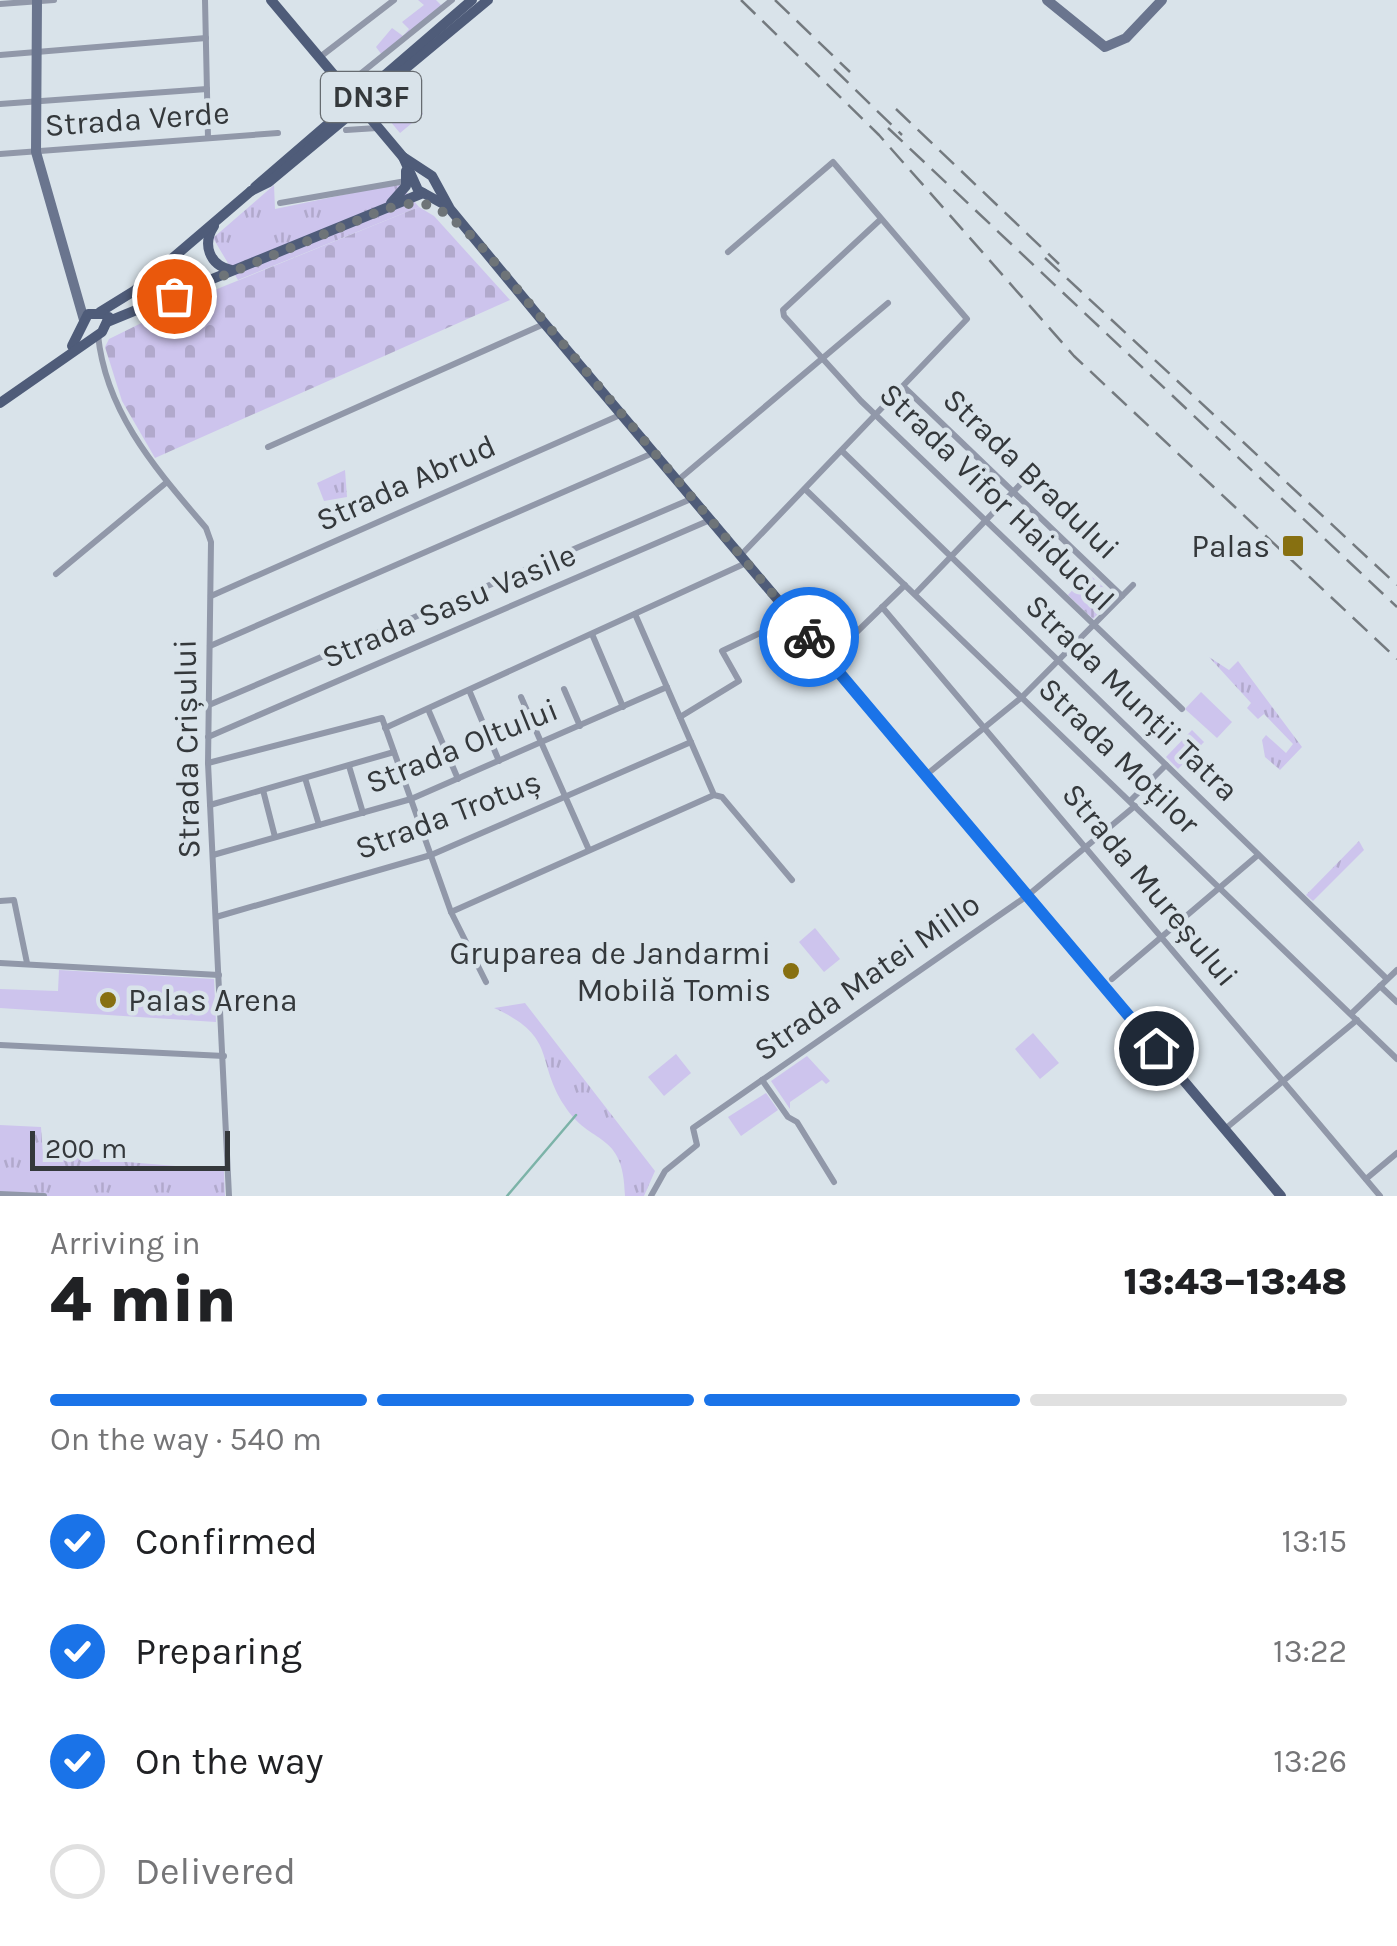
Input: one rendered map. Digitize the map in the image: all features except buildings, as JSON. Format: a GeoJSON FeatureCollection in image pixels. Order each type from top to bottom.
{"type":"FeatureCollection","features":[{"type":"Feature","properties":{"kind":"main road"},"geometry":{"type":"LineString","coordinates":[[271,0],[403,157],[426,173],[428,190]]}},
{"type":"Feature","properties":{"kind":"main road","name":"DN3F"},"geometry":{"type":"LineString","coordinates":[[101,324],[134,291],[472,0]]}},
{"type":"Feature","properties":{"kind":"main road","name":"DN3F"},"geometry":{"type":"LineString","coordinates":[[251,191],[268,182],[488,0]]}},
{"type":"Feature","properties":{"kind":"main road"},"geometry":{"type":"LineString","coordinates":[[394,146],[412,181],[450,209],[1281,1196]]}},
{"type":"Feature","properties":{"kind":"main road"},"geometry":{"type":"LineString","coordinates":[[403,157],[412,181]]}},
{"type":"Feature","properties":{"kind":"main road"},"geometry":{"type":"LineString","coordinates":[[383,210],[412,181],[426,173]]}},
{"type":"Feature","properties":{"kind":"main road"},"geometry":{"type":"LineString","coordinates":[[0,403],[101,324],[428,190]]}},
{"type":"Feature","properties":{"kind":"main road"},"geometry":{"type":"LineString","coordinates":[[383,210],[425,201],[475,239]]}},
{"type":"Feature","properties":{"kind":"main road"},"geometry":{"type":"LineString","coordinates":[[221,217],[208,238],[209,252],[220,267],[234,271]]}},
{"type":"Feature","properties":{"kind":"main road"},"geometry":{"type":"LineString","coordinates":[[84,322],[101,324]]}},
{"type":"Feature","properties":{"kind":"main road"},"geometry":{"type":"LineString","coordinates":[[84,322],[101,324]]}},
{"type":"Feature","properties":{"kind":"main road"},"geometry":{"type":"LineString","coordinates":[[64,355],[84,322]]}},
{"type":"Feature","properties":{"kind":"street"},"geometry":{"type":"LineString","coordinates":[[0,4],[54,0]]}},
{"type":"Feature","properties":{"kind":"street"},"geometry":{"type":"LineString","coordinates":[[205,0],[208,138]]}},
{"type":"Feature","properties":{"kind":"street"},"geometry":{"type":"LineString","coordinates":[[320,58],[394,0]]}},
{"type":"Feature","properties":{"kind":"street"},"geometry":{"type":"LineString","coordinates":[[344,87],[452,0]]}},
{"type":"Feature","properties":{"kind":"street"},"geometry":{"type":"LineString","coordinates":[[1048,0],[1105,47],[1126,38],[1162,0]]}},
{"type":"Feature","properties":{"kind":"street"},"geometry":{"type":"LineString","coordinates":[[36,1],[36,152],[84,322]]}},
{"type":"Feature","properties":{"kind":"street"},"geometry":{"type":"LineString","coordinates":[[0,55],[206,38]]}},
{"type":"Feature","properties":{"kind":"street"},"geometry":{"type":"LineString","coordinates":[[0,104],[207,89]]}},
{"type":"Feature","properties":{"kind":"street"},"geometry":{"type":"LineString","coordinates":[[346,130],[378,128]]}},
{"type":"Feature","properties":{"kind":"street","name":"Strada Verde"},"geometry":{"type":"LineString","coordinates":[[0,154],[278,133]]}},
{"type":"Feature","properties":{"kind":"street"},"geometry":{"type":"LineString","coordinates":[[386,728],[743,560],[966,324],[966,319],[833,162],[728,252]]}},
{"type":"Feature","properties":{"kind":"street"},"geometry":{"type":"LineString","coordinates":[[280,204],[412,181]]}},
{"type":"Feature","properties":{"kind":"street","name":"Strada Vifor Haiducul"},"geometry":{"type":"LineString","coordinates":[[881,219],[784,310],[784,316],[877,417],[1182,709]]}},
{"type":"Feature","properties":{"kind":"street"},"geometry":{"type":"LineString","coordinates":[[77,288],[101,324]]}},
{"type":"Feature","properties":{"kind":"street"},"geometry":{"type":"LineString","coordinates":[[677,481],[888,304]]}},
{"type":"Feature","properties":{"kind":"street","name":"Strada Crișului"},"geometry":{"type":"LineString","coordinates":[[101,324],[121,415],[167,482],[210,534],[208,763],[229,1196]]}},
{"type":"Feature","properties":{"kind":"street"},"geometry":{"type":"LineString","coordinates":[[268,447],[545,324]]}},
{"type":"Feature","properties":{"kind":"street","name":"Strada Bradului"},"geometry":{"type":"LineString","coordinates":[[905,388],[1122,596]]}},
{"type":"Feature","properties":{"kind":"street","name":"Strada Abrud"},"geometry":{"type":"LineString","coordinates":[[210,596],[622,415]]}},
{"type":"Feature","properties":{"kind":"street","name":"Strada Munții Tatra"},"geometry":{"type":"LineString","coordinates":[[842,452],[1258,855],[1384,982],[1397,1002]]}},
{"type":"Feature","properties":{"kind":"street"},"geometry":{"type":"LineString","coordinates":[[210,646],[654,453]]}},
{"type":"Feature","properties":{"kind":"street"},"geometry":{"type":"LineString","coordinates":[[915,594],[1036,468]]}},
{"type":"Feature","properties":{"kind":"street"},"geometry":{"type":"LineString","coordinates":[[56,574],[167,482]]}},
{"type":"Feature","properties":{"kind":"street","name":"Strada Moților"},"geometry":{"type":"LineString","coordinates":[[806,490],[1397,1059]]}},
{"type":"Feature","properties":{"kind":"street"},"geometry":{"type":"LineString","coordinates":[[209,705],[692,499]]}},
{"type":"Feature","properties":{"kind":"street","name":"Strada Sasu Vasile"},"geometry":{"type":"LineString","coordinates":[[208,737],[710,520]]}},
{"type":"Feature","properties":{"kind":"street"},"geometry":{"type":"LineString","coordinates":[[828,660],[905,585]]}},
{"type":"Feature","properties":{"kind":"street"},"geometry":{"type":"LineString","coordinates":[[926,776],[1022,697],[1133,585]]}},
{"type":"Feature","properties":{"kind":"street","name":"Strada Mureșului"},"geometry":{"type":"LineString","coordinates":[[882,607],[1380,1196]]}},
{"type":"Feature","properties":{"kind":"street"},"geometry":{"type":"LineString","coordinates":[[635,614],[714,794]]}},
{"type":"Feature","properties":{"kind":"street"},"geometry":{"type":"LineString","coordinates":[[680,717],[739,681],[722,650],[792,618]]}},
{"type":"Feature","properties":{"kind":"street"},"geometry":{"type":"LineString","coordinates":[[592,634],[623,707]]}},
{"type":"Feature","properties":{"kind":"street","name":"Strada Oltului"},"geometry":{"type":"LineString","coordinates":[[213,855],[411,799],[667,688]]}},
{"type":"Feature","properties":{"kind":"street"},"geometry":{"type":"LineString","coordinates":[[564,689],[580,726]]}},
{"type":"Feature","properties":{"kind":"street"},"geometry":{"type":"LineString","coordinates":[[468,690],[500,761]]}},
{"type":"Feature","properties":{"kind":"street"},"geometry":{"type":"LineString","coordinates":[[521,697],[590,850]]}},
{"type":"Feature","properties":{"kind":"street"},"geometry":{"type":"LineString","coordinates":[[428,708],[458,779]]}},
{"type":"Feature","properties":{"kind":"street"},"geometry":{"type":"LineString","coordinates":[[208,763],[382,718],[452,912],[486,982]]}},
{"type":"Feature","properties":{"kind":"street","name":"Strada Trotuș"},"geometry":{"type":"LineString","coordinates":[[216,917],[431,855],[691,742]]}},
{"type":"Feature","properties":{"kind":"street"},"geometry":{"type":"LineString","coordinates":[[210,805],[394,752]]}},
{"type":"Feature","properties":{"kind":"street"},"geometry":{"type":"LineString","coordinates":[[349,765],[363,813]]}},
{"type":"Feature","properties":{"kind":"street","name":"Strada Matei Millo"},"geometry":{"type":"LineString","coordinates":[[651,1196],[665,1172],[697,1144],[693,1128],[1027,896],[1086,848],[1166,765]]}},
{"type":"Feature","properties":{"kind":"street"},"geometry":{"type":"LineString","coordinates":[[305,778],[318,825]]}},
{"type":"Feature","properties":{"kind":"street"},"geometry":{"type":"LineString","coordinates":[[263,790],[275,837]]}},
{"type":"Feature","properties":{"kind":"street"},"geometry":{"type":"LineString","coordinates":[[452,912],[714,794],[722,797],[792,880]]}},
{"type":"Feature","properties":{"kind":"street"},"geometry":{"type":"LineString","coordinates":[[1112,979],[1258,855]]}},
{"type":"Feature","properties":{"kind":"street"},"geometry":{"type":"LineString","coordinates":[[0,901],[14,900],[28,964]]}},
{"type":"Feature","properties":{"kind":"street"},"geometry":{"type":"LineString","coordinates":[[0,963],[219,975]]}},
{"type":"Feature","properties":{"kind":"street"},"geometry":{"type":"LineString","coordinates":[[1224,1130],[1354,1017],[1397,970]]}},
{"type":"Feature","properties":{"kind":"street"},"geometry":{"type":"LineString","coordinates":[[0,1045],[224,1056]]}},
{"type":"Feature","properties":{"kind":"street"},"geometry":{"type":"LineString","coordinates":[[762,1080],[788,1118],[798,1122],[834,1182]]}},
{"type":"Feature","properties":{"kind":"street"},"geometry":{"type":"LineString","coordinates":[[1366,1180],[1397,1153]]}},
{"type":"Feature","properties":{"kind":"street"},"geometry":{"type":"LineString","coordinates":[[0,1194],[44,1196]]}},
{"type":"Feature","properties":{"kind":"green space"},"geometry":{"type":"Polygon","coordinates":[[[418,0],[436,0],[441,5],[448,0],[382,55],[376,47],[392,28],[403,36],[409,29],[402,22],[424,5],[418,0]]]}},
{"type":"Feature","properties":{"kind":"green space"},"geometry":{"type":"Polygon","coordinates":[[[401,87],[423,114],[400,133],[375,103],[385,94],[409,122],[416,116],[396,91],[401,87]]]}},
{"type":"Feature","properties":{"kind":"green space"},"geometry":{"type":"Polygon","coordinates":[[[405,182],[403,188],[419,207],[238,280],[213,238],[274,185],[275,209],[405,182]]]}},
{"type":"Feature","properties":{"kind":"green space"},"geometry":{"type":"Polygon","coordinates":[[[419,207],[434,216],[510,300],[155,458],[122,401],[105,347],[109,339],[180,304],[419,207]]]}},
{"type":"Feature","properties":{"kind":"green space"},"geometry":{"type":"Polygon","coordinates":[[[345,470],[347,497],[324,501],[317,483],[345,470]]]}},
{"type":"Feature","properties":{"kind":"green space"},"geometry":{"type":"Polygon","coordinates":[[[1088,573],[1114,597],[1093,619],[1068,595],[1088,573]]]}},
{"type":"Feature","properties":{"kind":"green space"},"geometry":{"type":"Polygon","coordinates":[[[1209,657],[1229,670],[1238,661],[1302,747],[1280,770],[1265,757],[1262,740],[1266,735],[1286,753],[1293,744],[1264,714],[1258,719],[1247,708],[1251,703],[1209,657]]]}},
{"type":"Feature","properties":{"kind":"green space"},"geometry":{"type":"Polygon","coordinates":[[[1201,692],[1232,722],[1217,738],[1185,709],[1201,692]]]}},
{"type":"Feature","properties":{"kind":"green space"},"geometry":{"type":"Polygon","coordinates":[[[1192,730],[1204,742],[1178,769],[1166,757],[1192,730]]]}},
{"type":"Feature","properties":{"kind":"green space"},"geometry":{"type":"Polygon","coordinates":[[[1359,841],[1364,850],[1313,901],[1306,895],[1359,841]]]}},
{"type":"Feature","properties":{"kind":"green space"},"geometry":{"type":"Polygon","coordinates":[[[815,928],[840,959],[824,972],[799,942],[815,928]]]}},
{"type":"Feature","properties":{"kind":"green space","name":"Palas Arena"},"geometry":{"type":"Polygon","coordinates":[[[59,970],[214,979],[216,1022],[0,1008],[0,989],[58,991],[59,970]]]}},
{"type":"Feature","properties":{"kind":"green space"},"geometry":{"type":"Polygon","coordinates":[[[525,1003],[655,1171],[644,1196],[625,1196],[619,1159],[564,1105],[537,1040],[528,1029],[494,1008],[525,1003]]]}},
{"type":"Feature","properties":{"kind":"green space"},"geometry":{"type":"Polygon","coordinates":[[[1033,1033],[1059,1063],[1040,1079],[1015,1049],[1033,1033]]]}},
{"type":"Feature","properties":{"kind":"green space"},"geometry":{"type":"Polygon","coordinates":[[[676,1054],[691,1073],[664,1096],[648,1077],[676,1054]]]}},
{"type":"Feature","properties":{"kind":"green space"},"geometry":{"type":"Polygon","coordinates":[[[807,1056],[830,1081],[826,1084],[822,1080],[790,1102],[790,1109],[771,1081],[807,1056]]]}},
{"type":"Feature","properties":{"kind":"green space"},"geometry":{"type":"Polygon","coordinates":[[[766,1093],[778,1110],[741,1136],[728,1117],[766,1093]]]}},
{"type":"Feature","properties":{"kind":"green space"},"geometry":{"type":"Polygon","coordinates":[[[0,1125],[41,1127],[43,1155],[224,1170],[225,1196],[0,1196],[0,1125]]]}},
{"type":"Feature","properties":{"kind":"waterway"},"geometry":{"type":"LineString","coordinates":[[507,1196],[576,1115]]}},
{"type":"Feature","properties":{"kind":"railway"},"geometry":{"type":"LineString","coordinates":[[741,0],[879,135],[1074,356],[1397,659]]}},
{"type":"Feature","properties":{"kind":"railway"},"geometry":{"type":"LineString","coordinates":[[775,0],[850,72]]}},
{"type":"Feature","properties":{"kind":"railway"},"geometry":{"type":"LineString","coordinates":[[834,69],[902,135]]}},
{"type":"Feature","properties":{"kind":"railway"},"geometry":{"type":"LineString","coordinates":[[896,109],[1059,264]]}},
{"type":"Feature","properties":{"kind":"railway"},"geometry":{"type":"LineString","coordinates":[[888,128],[1397,607]]}},
{"type":"Feature","properties":{"kind":"railway"},"geometry":{"type":"LineString","coordinates":[[1045,258],[1397,585]]}},
{"type":"Feature","properties":{"kind":"way so far"},"geometry":{"type":"LineString","coordinates":[[174,296],[383,210],[412,201],[430,203],[475,239],[809,637]]}},
{"type":"Feature","properties":{"kind":"place","name":"Palas"},"geometry":{"type":"Point","coordinates":[1293,546]}},
{"type":"Feature","properties":{"kind":"place","name":"Gruparea de Jandarmi Mobilă Tomis"},"geometry":{"type":"Point","coordinates":[791,971]}},
{"type":"Feature","properties":{"kind":"place","name":"Palas Arena"},"geometry":{"type":"Point","coordinates":[108,1000]}},
{"type":"Feature","properties":{"kind":"route"},"geometry":{"type":"LineString","coordinates":[[809,637],[1156,1048]]}}]}
